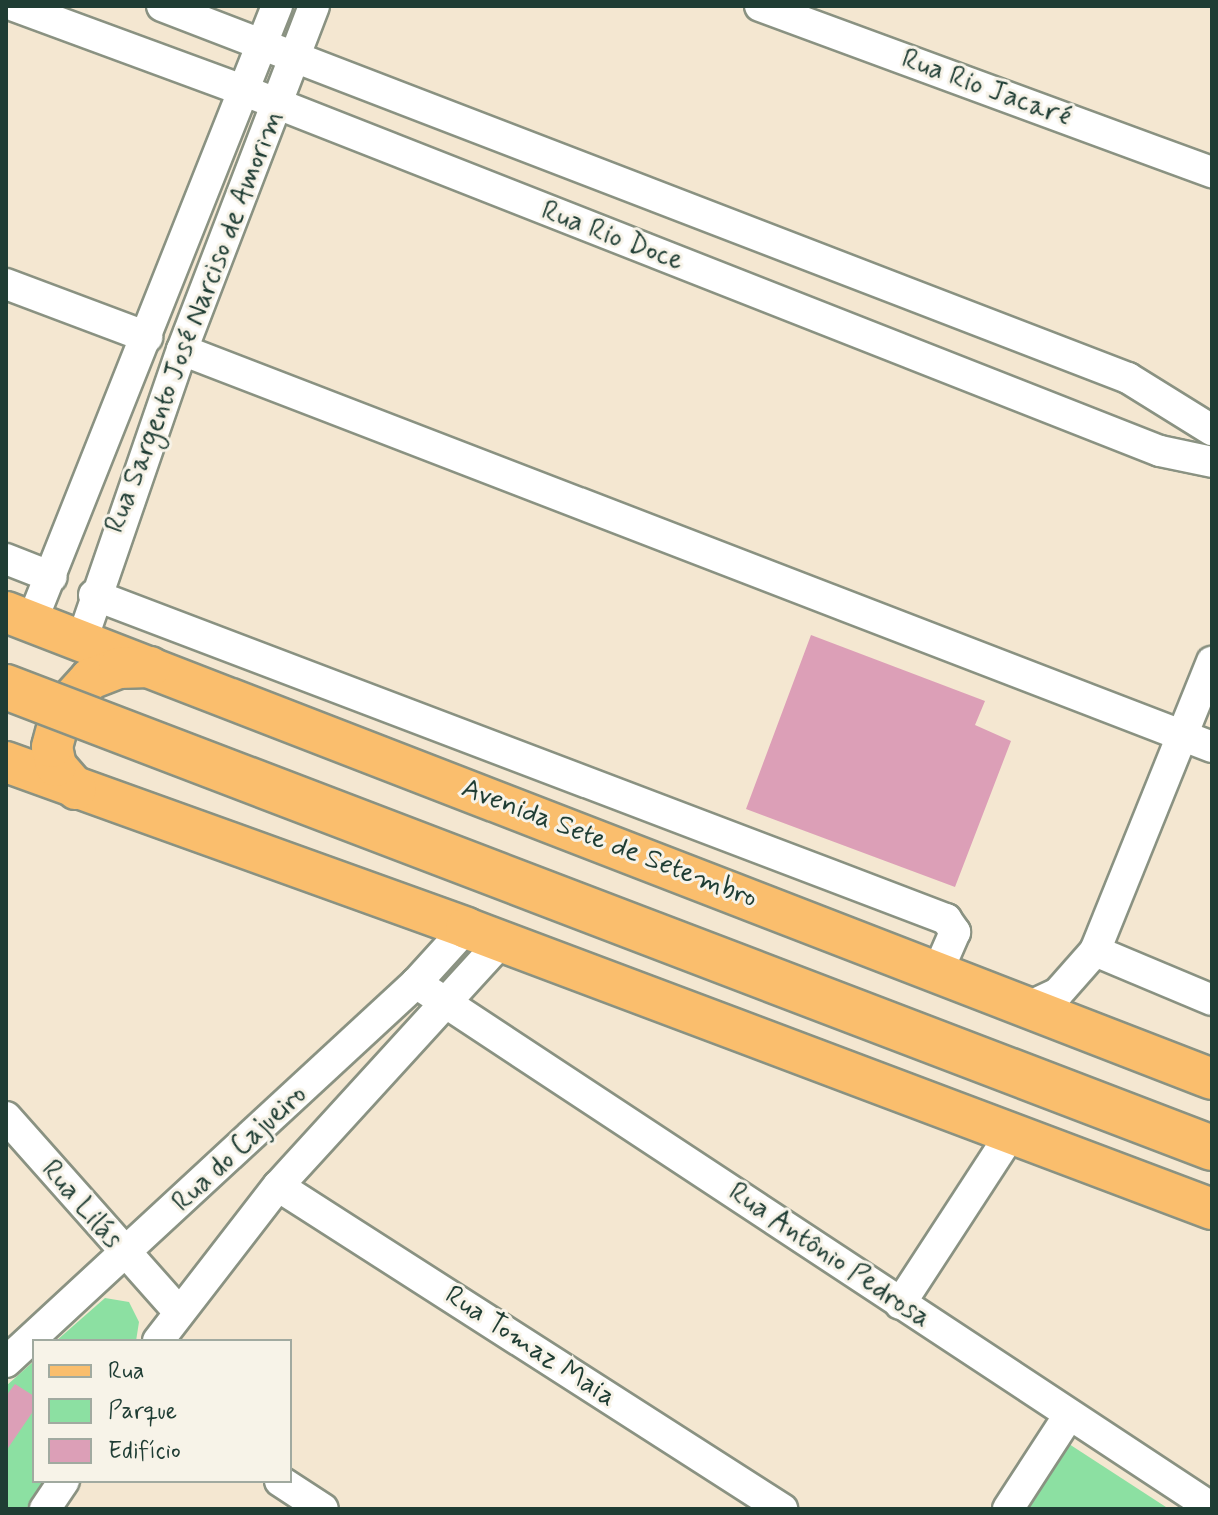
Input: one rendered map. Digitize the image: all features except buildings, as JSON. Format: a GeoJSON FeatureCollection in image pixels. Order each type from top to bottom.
{"type":"FeatureCollection","features":[{"type":"Feature","properties":{"kind":"highway"},"geometry":{"type":"LineString","coordinates":[[6,687],[1212,1148]]}},
{"type":"Feature","properties":{"kind":"highway"},"geometry":{"type":"LineString","coordinates":[[6,719],[1212,1178]]}},
{"type":"Feature","properties":{"kind":"main road","name":"Avenida Sete de Setembro"},"geometry":{"type":"LineString","coordinates":[[19,616],[1212,1079]]}},
{"type":"Feature","properties":{"kind":"main road"},"geometry":{"type":"LineString","coordinates":[[76,789],[56,766],[52,747],[62,710],[90,679],[119,668],[150,667]]}},
{"type":"Feature","properties":{"kind":"main road"},"geometry":{"type":"LineString","coordinates":[[6,762],[484,935],[1212,1209]]}},
{"type":"Feature","properties":{"kind":"street","name":"Rua Rio Doce"},"geometry":{"type":"LineString","coordinates":[[14,6],[245,91],[1160,451],[1212,462]]}},
{"type":"Feature","properties":{"kind":"street","name":"Rua Rio Doce"},"geometry":{"type":"LineString","coordinates":[[162,6],[1128,378],[1212,430]]}},
{"type":"Feature","properties":{"kind":"street","name":"Rua Sargento José Narciso de Amorim"},"geometry":{"type":"LineString","coordinates":[[19,616],[52,577],[277,6]]}},
{"type":"Feature","properties":{"kind":"street","name":"Rua Sargento José Narciso de Amorim"},"geometry":{"type":"LineString","coordinates":[[82,640],[94,595],[182,350],[314,6]]}},
{"type":"Feature","properties":{"kind":"street","name":"Rua Rio Jacaré"},"geometry":{"type":"LineString","coordinates":[[760,6],[1212,172]]}},
{"type":"Feature","properties":{"kind":"street"},"geometry":{"type":"LineString","coordinates":[[6,284],[147,337]]}},
{"type":"Feature","properties":{"kind":"street"},"geometry":{"type":"LineString","coordinates":[[182,350],[1212,747]]}},
{"type":"Feature","properties":{"kind":"street"},"geometry":{"type":"LineString","coordinates":[[6,559],[52,577]]}},
{"type":"Feature","properties":{"kind":"street","name":"Avenida Sete de Setembro"},"geometry":{"type":"LineString","coordinates":[[94,595],[946,919],[955,932],[938,971]]}},
{"type":"Feature","properties":{"kind":"street"},"geometry":{"type":"LineString","coordinates":[[1028,1007],[1058,993],[1095,951],[1212,662]]}},
{"type":"Feature","properties":{"kind":"street","name":"Rua do Cajueiro"},"geometry":{"type":"LineString","coordinates":[[32,1339],[126,1257],[416,983],[484,935]]}},
{"type":"Feature","properties":{"kind":"street","name":"Rua do Cajueiro"},"geometry":{"type":"LineString","coordinates":[[159,1339],[178,1311],[278,1186],[446,1003],[484,935]]}},
{"type":"Feature","properties":{"kind":"street"},"geometry":{"type":"LineString","coordinates":[[1095,951],[1212,1000]]}},
{"type":"Feature","properties":{"kind":"street","name":"Rua Antônio Pedrosa"},"geometry":{"type":"LineString","coordinates":[[416,983],[1212,1508]]}},
{"type":"Feature","properties":{"kind":"street","name":"Rua Lilás"},"geometry":{"type":"LineString","coordinates":[[6,1117],[126,1257],[178,1311]]}},
{"type":"Feature","properties":{"kind":"street"},"geometry":{"type":"LineString","coordinates":[[900,1304],[1010,1135]]}},
{"type":"Feature","properties":{"kind":"street","name":"Rua Tomaz Maia"},"geometry":{"type":"LineString","coordinates":[[278,1186],[782,1509]]}},
{"type":"Feature","properties":{"kind":"street","name":"Rua do Cajueiro"},"geometry":{"type":"LineString","coordinates":[[6,1362],[32,1339]]}},
{"type":"Feature","properties":{"kind":"street"},"geometry":{"type":"LineString","coordinates":[[1008,1509],[1069,1415]]}},
{"type":"Feature","properties":{"kind":"street"},"geometry":{"type":"LineString","coordinates":[[45,1509],[63,1483]]}},
{"type":"Feature","properties":{"kind":"street"},"geometry":{"type":"LineString","coordinates":[[283,1483],[323,1509]]}},
{"type":"Feature","properties":{"kind":"green space"},"geometry":{"type":"Polygon","coordinates":[[[105,1298],[129,1302],[139,1322],[136,1339],[58,1339],[105,1298]]]}},
{"type":"Feature","properties":{"kind":"green space"},"geometry":{"type":"Polygon","coordinates":[[[32,1363],[32,1483],[44,1483],[26,1509],[6,1509],[6,1386],[32,1363]]]}},
{"type":"Feature","properties":{"kind":"green space"},"geometry":{"type":"Polygon","coordinates":[[[1069,1444],[1169,1509],[1026,1509],[1069,1444]]]}}]}
